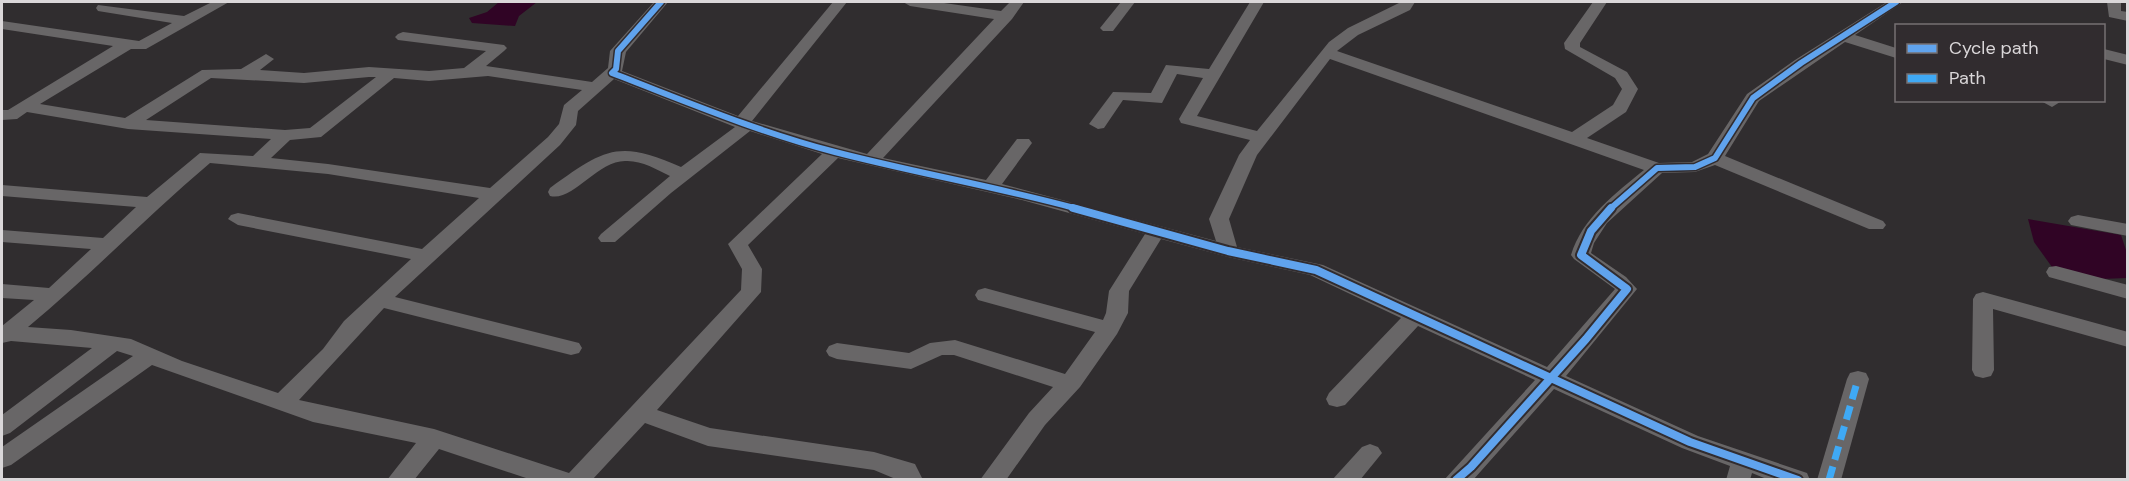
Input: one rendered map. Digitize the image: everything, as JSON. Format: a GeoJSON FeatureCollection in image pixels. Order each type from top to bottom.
{"type":"FeatureCollection","features":[{"type":"Feature","properties":{"kind":"street"},"geometry":{"type":"LineString","coordinates":[[2,25],[141,46],[222,2]]}},
{"type":"Feature","properties":{"kind":"street"},"geometry":{"type":"LineString","coordinates":[[281,404],[331,354],[352,326],[492,194],[554,141],[567,124],[570,109],[592,87],[616,69],[618,51],[661,2]]}},
{"type":"Feature","properties":{"kind":"street"},"geometry":{"type":"LineString","coordinates":[[608,237],[745,124],[840,2]]}},
{"type":"Feature","properties":{"kind":"street"},"geometry":{"type":"LineString","coordinates":[[910,2],[1007,16]]}},
{"type":"Feature","properties":{"kind":"street"},"geometry":{"type":"LineString","coordinates":[[871,160],[1007,16],[1017,2]]}},
{"type":"Feature","properties":{"kind":"street"},"geometry":{"type":"LineString","coordinates":[[1108,28],[1128,2]]}},
{"type":"Feature","properties":{"kind":"street"},"geometry":{"type":"LineString","coordinates":[[1257,2],[1187,119],[1261,137]]}},
{"type":"Feature","properties":{"kind":"street"},"geometry":{"type":"LineString","coordinates":[[1228,252],[1219,219],[1248,155],[1261,137],[1278,121],[1326,52],[1357,30],[1405,7],[1408,2]]}},
{"type":"Feature","properties":{"kind":"street"},"geometry":{"type":"LineString","coordinates":[[1573,139],[1620,108],[1630,89],[1621,75],[1573,49],[1572,43],[1600,2]]}},
{"type":"Feature","properties":{"kind":"street"},"geometry":{"type":"LineString","coordinates":[[1326,52],[1658,168],[1695,167],[1714,158],[1753,98],[1842,36],[1896,2]]}},
{"type":"Feature","properties":{"kind":"street"},"geometry":{"type":"LineString","coordinates":[[2114,2],[2114,14],[2127,17]]}},
{"type":"Feature","properties":{"kind":"street"},"geometry":{"type":"LineString","coordinates":[[103,8],[185,21]]}},
{"type":"Feature","properties":{"kind":"street"},"geometry":{"type":"LineString","coordinates":[[1842,36],[1895,53]]}},
{"type":"Feature","properties":{"kind":"street"},"geometry":{"type":"LineString","coordinates":[[403,37],[499,48],[467,74]]}},
{"type":"Feature","properties":{"kind":"street"},"geometry":{"type":"LineString","coordinates":[[10,114],[128,44]]}},
{"type":"Feature","properties":{"kind":"street"},"geometry":{"type":"LineString","coordinates":[[2105,54],[2127,60]]}},
{"type":"Feature","properties":{"kind":"street"},"geometry":{"type":"LineString","coordinates":[[244,74],[266,59]]}},
{"type":"Feature","properties":{"kind":"street"},"geometry":{"type":"LineString","coordinates":[[1098,124],[1119,95],[1156,99],[1172,68],[1214,75]]}},
{"type":"Feature","properties":{"kind":"street"},"geometry":{"type":"LineString","coordinates":[[128,124],[208,73],[304,78],[369,72],[429,76],[467,74],[488,70],[592,87]]}},
{"type":"Feature","properties":{"kind":"street"},"geometry":{"type":"LineString","coordinates":[[612,72],[745,124],[834,152],[990,187],[1228,252],[1316,270],[1689,442],[1741,470],[1798,480]]}},
{"type":"Feature","properties":{"kind":"street"},"geometry":{"type":"LineString","coordinates":[[10,114],[285,135],[315,134],[391,73]]}},
{"type":"Feature","properties":{"kind":"street"},"geometry":{"type":"LineString","coordinates":[[258,161],[285,135]]}},
{"type":"Feature","properties":{"kind":"street"},"geometry":{"type":"LineString","coordinates":[[990,187],[1023,143]]}},
{"type":"Feature","properties":{"kind":"street"},"geometry":{"type":"LineString","coordinates":[[577,480],[751,292],[752,269],[738,244],[834,152]]}},
{"type":"Feature","properties":{"kind":"street"},"geometry":{"type":"LineString","coordinates":[[557,192],[605,158],[621,155],[635,156],[682,174]]}},
{"type":"Feature","properties":{"kind":"street"},"geometry":{"type":"LineString","coordinates":[[4,335],[54,295],[151,203],[206,157],[258,161],[492,194]]}},
{"type":"Feature","properties":{"kind":"street"},"geometry":{"type":"LineString","coordinates":[[1714,158],[1772,184],[1876,225]]}},
{"type":"Feature","properties":{"kind":"street"},"geometry":{"type":"LineString","coordinates":[[1456,480],[1471,467],[1549,377],[1581,345],[1610,305],[1627,289],[1623,282],[1590,264],[1581,255],[1582,244],[1623,197],[1658,168]]}},
{"type":"Feature","properties":{"kind":"street"},"geometry":{"type":"LineString","coordinates":[[2,190],[151,203]]}},
{"type":"Feature","properties":{"kind":"street"},"geometry":{"type":"LineString","coordinates":[[238,219],[426,256]]}},
{"type":"Feature","properties":{"kind":"street"},"geometry":{"type":"LineString","coordinates":[[2078,221],[2127,230]]}},
{"type":"Feature","properties":{"kind":"street"},"geometry":{"type":"LineString","coordinates":[[992,480],[1037,419],[1069,384],[1108,329],[1117,313],[1119,291],[1156,231]]}},
{"type":"Feature","properties":{"kind":"street"},"geometry":{"type":"LineString","coordinates":[[2,236],[107,244]]}},
{"type":"Feature","properties":{"kind":"street"},"geometry":{"type":"LineString","coordinates":[[2056,272],[2127,292]]}},
{"type":"Feature","properties":{"kind":"street"},"geometry":{"type":"LineString","coordinates":[[2,291],[54,295]]}},
{"type":"Feature","properties":{"kind":"street"},"geometry":{"type":"LineString","coordinates":[[985,295],[1108,329]]}},
{"type":"Feature","properties":{"kind":"street"},"geometry":{"type":"LineString","coordinates":[[1983,370],[1983,298],[2127,340]]}},
{"type":"Feature","properties":{"kind":"street"},"geometry":{"type":"LineString","coordinates":[[380,300],[571,348]]}},
{"type":"Feature","properties":{"kind":"street"},"geometry":{"type":"LineString","coordinates":[[1337,399],[1416,315]]}},
{"type":"Feature","properties":{"kind":"street"},"geometry":{"type":"LineString","coordinates":[[4,335],[70,337],[131,346],[281,404],[313,414],[434,438],[535,476],[562,480]]}},
{"type":"Feature","properties":{"kind":"street"},"geometry":{"type":"LineString","coordinates":[[2,427],[113,343]]}},
{"type":"Feature","properties":{"kind":"street"},"geometry":{"type":"LineString","coordinates":[[837,351],[910,361],[938,348],[955,347],[1069,384]]}},
{"type":"Feature","properties":{"kind":"street"},"geometry":{"type":"LineString","coordinates":[[2,459],[150,355]]}},
{"type":"Feature","properties":{"kind":"street"},"geometry":{"type":"LineString","coordinates":[[1829,480],[1858,379]]}},
{"type":"Feature","properties":{"kind":"street"},"geometry":{"type":"LineString","coordinates":[[641,413],[708,437],[885,463],[906,471],[911,480]]}},
{"type":"Feature","properties":{"kind":"street"},"geometry":{"type":"LineString","coordinates":[[399,480],[434,438]]}},
{"type":"Feature","properties":{"kind":"street"},"geometry":{"type":"LineString","coordinates":[[1344,480],[1370,453]]}},
{"type":"Feature","properties":{"kind":"shaded area"},"geometry":{"type":"Polygon","coordinates":[[[499,2],[537,2],[519,16],[515,26],[472,23],[469,18],[487,12],[499,2]]]}},
{"type":"Feature","properties":{"kind":"shaded area"},"geometry":{"type":"Polygon","coordinates":[[[2028,219],[2121,235],[2127,253],[2127,278],[2101,279],[2052,267],[2034,242],[2028,219]]]}},
{"type":"Feature","properties":{"kind":"marked path"},"geometry":{"type":"LineString","coordinates":[[1829,480],[1858,379]]}},
{"type":"Feature","properties":{"kind":"cycle path"},"geometry":{"type":"LineString","coordinates":[[661,2],[618,51],[616,69],[612,73],[741,123],[834,152],[1026,195],[1228,251],[1316,270],[1690,442],[1798,480]]}},
{"type":"Feature","properties":{"kind":"cycle path"},"geometry":{"type":"LineString","coordinates":[[1456,480],[1471,467],[1580,346],[1627,289],[1581,255],[1584,243],[1591,231],[1612,207],[1657,168],[1695,167],[1715,158],[1753,98],[1801,63],[1896,2]]}}]}
